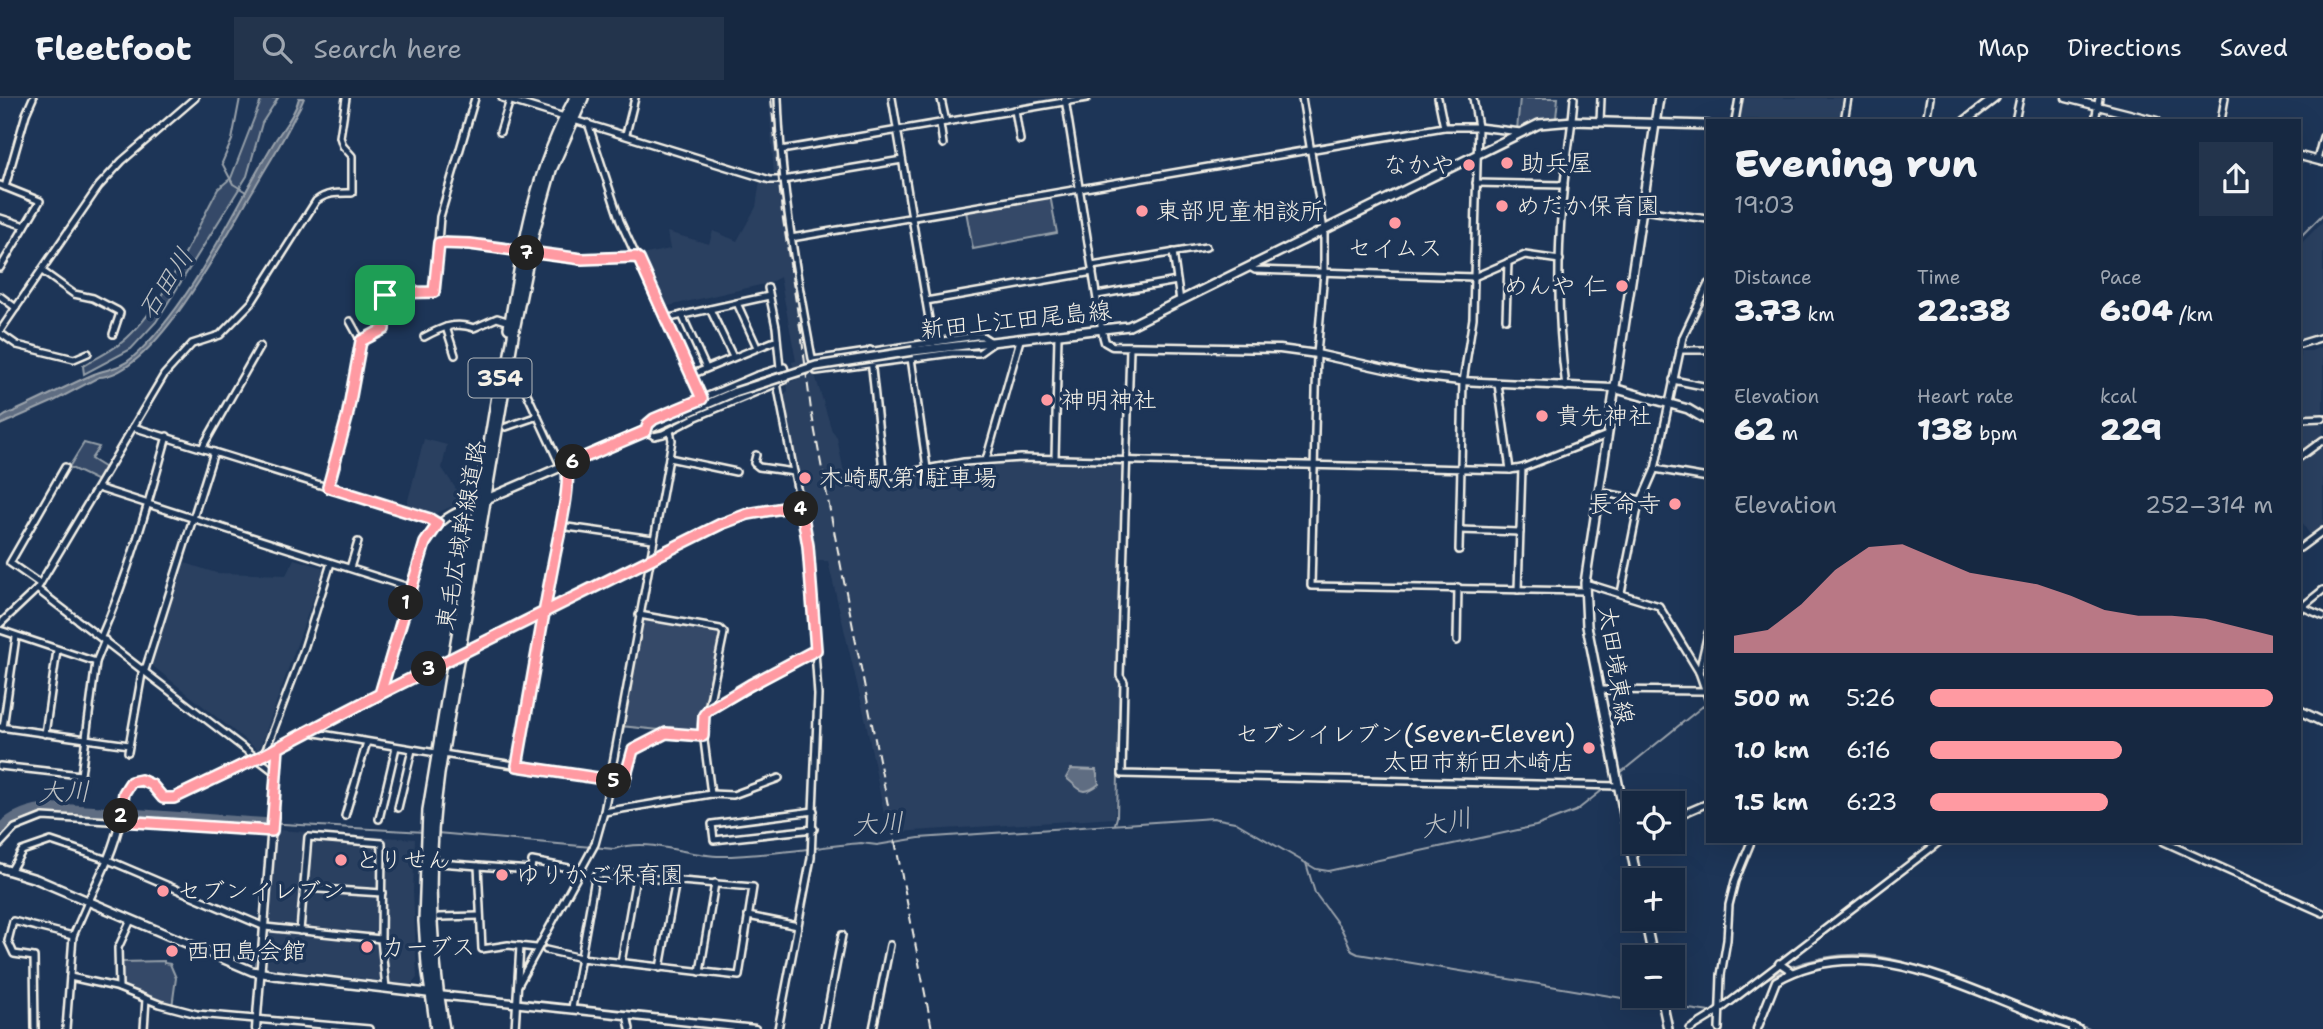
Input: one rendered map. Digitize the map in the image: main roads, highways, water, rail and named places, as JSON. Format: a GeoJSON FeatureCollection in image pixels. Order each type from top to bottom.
{"type":"FeatureCollection","features":[{"type":"Feature","properties":{"kind":"highway","name":"東毛広域幹線道路"},"geometry":{"type":"LineString","coordinates":[[444,1029],[435,994],[424,921],[430,823],[439,753],[488,498],[540,176],[569,117],[575,98]]}},
{"type":"Feature","properties":{"kind":"highway","name":"東毛広域幹線道路"},"geometry":{"type":"LineString","coordinates":[[569,117],[583,98]]}},
{"type":"Feature","properties":{"kind":"highway","name":"東毛広域幹線道路"},"geometry":{"type":"LineString","coordinates":[[456,656],[478,503],[516,288],[526,253]]}},
{"type":"Feature","properties":{"kind":"highway","name":"東毛広域幹線道路"},"geometry":{"type":"LineString","coordinates":[[435,994],[436,1029]]}},
{"type":"Feature","properties":{"kind":"main road","name":"太田境東線"},"geometry":{"type":"LineString","coordinates":[[1622,798],[1587,626],[1585,587],[1659,98]]}},
{"type":"Feature","properties":{"kind":"main road"},"geometry":{"type":"LineString","coordinates":[[1968,119],[1995,98]]}},
{"type":"Feature","properties":{"kind":"main road","name":"新田上江田尾島線"},"geometry":{"type":"LineString","coordinates":[[478,503],[735,392],[816,366],[1129,326],[1477,153],[1546,123],[1573,121],[1706,125]]}},
{"type":"Feature","properties":{"kind":"main road"},"geometry":{"type":"LineString","coordinates":[[1613,388],[1669,402],[1706,420]]}},
{"type":"Feature","properties":{"kind":"main road"},"geometry":{"type":"LineString","coordinates":[[2301,711],[2323,722]]}},
{"type":"Feature","properties":{"kind":"main road"},"geometry":{"type":"LineString","coordinates":[[0,868],[11,870],[241,967],[261,972],[435,994]]}},
{"type":"Feature","properties":{"kind":"main road"},"geometry":{"type":"LineString","coordinates":[[1664,1008],[1668,1029]]}},
{"type":"Feature","properties":{"kind":"waterway"},"geometry":{"type":"LineString","coordinates":[[240,98],[232,140],[222,163],[233,184],[246,192]]}},
{"type":"Feature","properties":{"kind":"waterway","name":"大川"},"geometry":{"type":"LineString","coordinates":[[2301,236],[2323,214]]}},
{"type":"Feature","properties":{"kind":"waterway"},"geometry":{"type":"LineString","coordinates":[[1115,824],[1120,682]]}},
{"type":"Feature","properties":{"kind":"waterway","name":"大川"},"geometry":{"type":"LineString","coordinates":[[1619,774],[1706,704]]}},
{"type":"Feature","properties":{"kind":"waterway","name":"大川"},"geometry":{"type":"LineString","coordinates":[[437,833],[614,849],[641,845],[708,855],[738,856],[861,843],[877,845],[919,838],[1213,818],[1235,822],[1316,869],[1328,871],[1536,826],[1576,811],[1605,788]]}},
{"type":"Feature","properties":{"kind":"waterway","name":"大川"},"geometry":{"type":"LineString","coordinates":[[0,829],[24,814],[51,808],[265,823]]}},
{"type":"Feature","properties":{"kind":"waterway","name":"大川"},"geometry":{"type":"LineString","coordinates":[[265,823],[425,832]]}},
{"type":"Feature","properties":{"kind":"waterway"},"geometry":{"type":"LineString","coordinates":[[1306,863],[1315,893],[1341,928],[1352,951],[1358,954],[1622,998]]}},
{"type":"Feature","properties":{"kind":"waterway"},"geometry":{"type":"LineString","coordinates":[[1790,967],[1831,956],[1868,955],[1904,962],[1944,975]]}},
{"type":"Feature","properties":{"kind":"waterway"},"geometry":{"type":"LineString","coordinates":[[1759,983],[1785,969]]}},
{"type":"Feature","properties":{"kind":"waterway"},"geometry":{"type":"LineString","coordinates":[[1982,989],[2089,1029]]}},
{"type":"Feature","properties":{"kind":"waterway"},"geometry":{"type":"LineString","coordinates":[[1682,1008],[1710,1012]]}},
{"type":"Feature","properties":{"kind":"railway"},"geometry":{"type":"LineString","coordinates":[[771,98],[782,213],[801,334]]}},
{"type":"Feature","properties":{"kind":"railway"},"geometry":{"type":"LineString","coordinates":[[800,324],[811,410],[824,480],[932,1029]]}},
{"type":"Feature","properties":{"kind":"place","name":"助兵屋"},"geometry":{"type":"Point","coordinates":[1507,163]}},
{"type":"Feature","properties":{"kind":"place","name":"なかや"},"geometry":{"type":"Point","coordinates":[1469,165]}},
{"type":"Feature","properties":{"kind":"place","name":"めだか保育園"},"geometry":{"type":"Point","coordinates":[1502,206]}},
{"type":"Feature","properties":{"kind":"place","name":"東部児童相談所"},"geometry":{"type":"Point","coordinates":[1142,211]}},
{"type":"Feature","properties":{"kind":"place","name":"セイムス"},"geometry":{"type":"Point","coordinates":[1395,223]}},
{"type":"Feature","properties":{"kind":"place","name":"めんや 仁"},"geometry":{"type":"Point","coordinates":[1622,286]}},
{"type":"Feature","properties":{"kind":"place","name":"神明神社"},"geometry":{"type":"Point","coordinates":[1047,400]}},
{"type":"Feature","properties":{"kind":"place","name":"貴先神社"},"geometry":{"type":"Point","coordinates":[1542,416]}},
{"type":"Feature","properties":{"kind":"place","name":"木崎駅第1駐車場"},"geometry":{"type":"Point","coordinates":[805,478]}},
{"type":"Feature","properties":{"kind":"place","name":"長命寺"},"geometry":{"type":"Point","coordinates":[1675,504]}},
{"type":"Feature","properties":{"kind":"place","name":"セブンイレブン(Seven-Eleven) 太田市新田木崎店"},"geometry":{"type":"Point","coordinates":[1589,748]}},
{"type":"Feature","properties":{"kind":"place","name":"とりせん"},"geometry":{"type":"Point","coordinates":[341,860]}},
{"type":"Feature","properties":{"kind":"place","name":"ゆりかご保育園"},"geometry":{"type":"Point","coordinates":[502,875]}},
{"type":"Feature","properties":{"kind":"place","name":"セブンイレブン"},"geometry":{"type":"Point","coordinates":[163,891]}},
{"type":"Feature","properties":{"kind":"place","name":"カーブス"},"geometry":{"type":"Point","coordinates":[367,947]}},
{"type":"Feature","properties":{"kind":"place","name":"西田島会館"},"geometry":{"type":"Point","coordinates":[172,951]}},
{"type":"Feature","properties":{"kind":"water label","name":"石田川"},"geometry":{"type":"Point","coordinates":[165,283]}}]}
